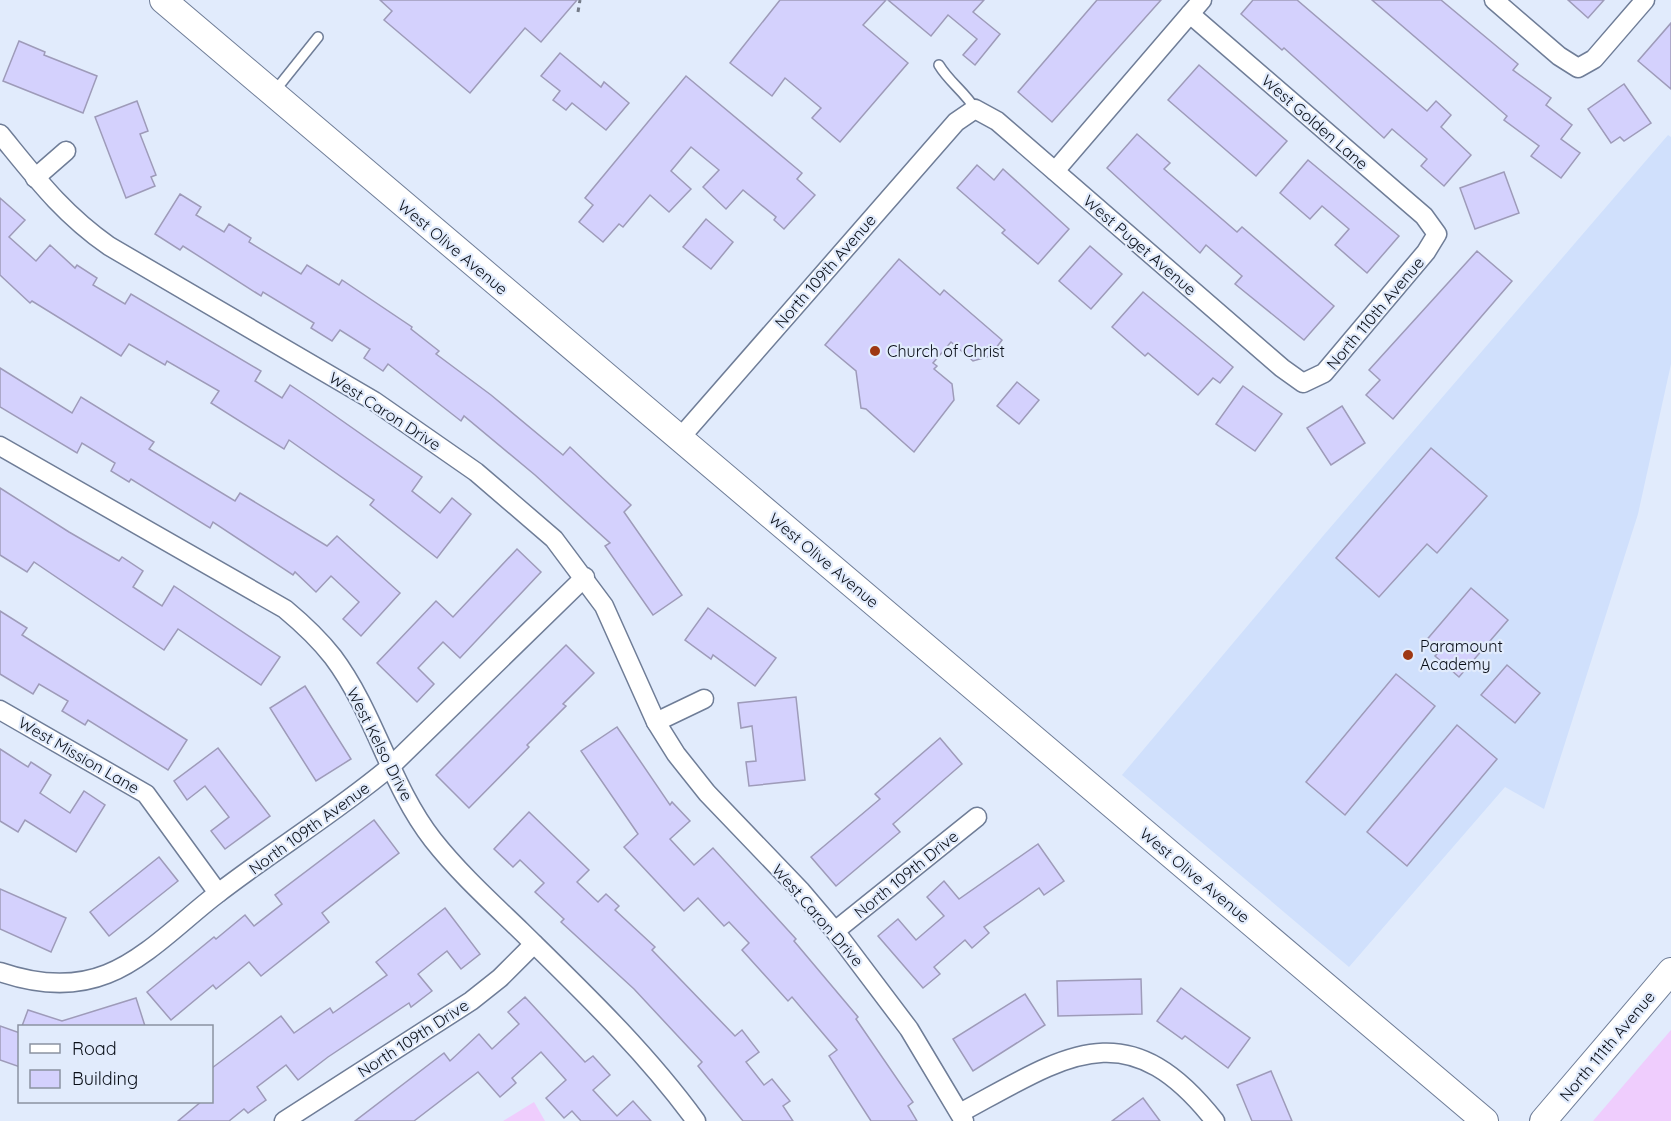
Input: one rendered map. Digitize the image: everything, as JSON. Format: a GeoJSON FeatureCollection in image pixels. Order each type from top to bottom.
{"type":"FeatureCollection","features":[{"type":"Feature","properties":{"kind":"main road","name":"West Olive Avenue"},"geometry":{"type":"LineString","coordinates":[[163,0],[1485,1121]]}},
{"type":"Feature","properties":{"kind":"main road","name":"North 111th Avenue"},"geometry":{"type":"LineString","coordinates":[[1543,1121],[1671,970]]}},
{"type":"Feature","properties":{"kind":"street"},"geometry":{"type":"LineString","coordinates":[[1494,0],[1559,57],[1578,68],[1594,59],[1645,0]]}},
{"type":"Feature","properties":{"kind":"street"},"geometry":{"type":"LineString","coordinates":[[1055,171],[1196,7]]}},
{"type":"Feature","properties":{"kind":"street","name":"West Golden Lane"},"geometry":{"type":"LineString","coordinates":[[1196,7],[1424,216],[1437,234]]}},
{"type":"Feature","properties":{"kind":"street","name":"West Puget Avenue"},"geometry":{"type":"LineString","coordinates":[[975,109],[997,121],[1282,368],[1303,383]]}},
{"type":"Feature","properties":{"kind":"street","name":"North 109th Avenue"},"geometry":{"type":"LineString","coordinates":[[680,438],[956,122],[975,109]]}},
{"type":"Feature","properties":{"kind":"street","name":"West Caron Drive"},"geometry":{"type":"LineString","coordinates":[[0,134],[56,204],[80,226],[109,246],[374,401],[466,465],[554,539],[585,577],[604,606],[656,722],[676,754],[707,793],[801,891],[835,931],[909,1029],[962,1117]]}},
{"type":"Feature","properties":{"kind":"street"},"geometry":{"type":"LineString","coordinates":[[35,178],[66,151]]}},
{"type":"Feature","properties":{"kind":"street","name":"North 110th Avenue"},"geometry":{"type":"LineString","coordinates":[[1303,383],[1324,373],[1426,252],[1437,234]]}},
{"type":"Feature","properties":{"kind":"street","name":"West Kelso Drive"},"geometry":{"type":"LineString","coordinates":[[0,447],[285,609],[301,622],[334,658],[355,693],[410,806],[433,840],[466,877],[650,1062],[696,1121]]}},
{"type":"Feature","properties":{"kind":"street","name":"North 109th Avenue"},"geometry":{"type":"LineString","coordinates":[[0,972],[18,978],[56,984],[105,975],[127,965],[218,892],[362,790],[390,767],[585,577]]}},
{"type":"Feature","properties":{"kind":"street"},"geometry":{"type":"LineString","coordinates":[[656,722],[704,699]]}},
{"type":"Feature","properties":{"kind":"street","name":"West Mission Lane"},"geometry":{"type":"LineString","coordinates":[[0,710],[146,794],[218,892]]}},
{"type":"Feature","properties":{"kind":"street","name":"North 109th Drive"},"geometry":{"type":"LineString","coordinates":[[835,931],[976,817]]}},
{"type":"Feature","properties":{"kind":"street","name":"North 109th Drive"},"geometry":{"type":"LineString","coordinates":[[284,1121],[471,1001],[500,978],[534,944]]}},
{"type":"Feature","properties":{"kind":"street"},"geometry":{"type":"LineString","coordinates":[[962,1117],[1055,1062],[1095,1053],[1132,1056],[1152,1062],[1194,1095],[1215,1121]]}},
{"type":"Feature","properties":{"kind":"lane"},"geometry":{"type":"LineString","coordinates":[[273,93],[318,37]]}},
{"type":"Feature","properties":{"kind":"lane"},"geometry":{"type":"LineString","coordinates":[[939,64],[947,79],[967,96],[975,109]]}},
{"type":"Feature","properties":{"kind":"path"},"geometry":{"type":"LineString","coordinates":[[578,12],[580,0]]}},
{"type":"Feature","properties":{"kind":"shaded area","name":"Paramount Academy"},"geometry":{"type":"Polygon","coordinates":[[[1668,135],[1671,137],[1671,364],[1638,514],[1544,809],[1505,787],[1349,967],[1122,775],[1323,536],[1668,135]]]}},
{"type":"Feature","properties":{"kind":"shaded area"},"geometry":{"type":"Polygon","coordinates":[[[1671,1030],[1671,1121],[1593,1121],[1671,1030]]]}},
{"type":"Feature","properties":{"kind":"shaded area"},"geometry":{"type":"Polygon","coordinates":[[[534,1102],[545,1121],[503,1121],[534,1102]]]}},
{"type":"Feature","properties":{"kind":"building"},"geometry":{"type":"Polygon","coordinates":[[[380,0],[577,0],[541,42],[525,28],[470,93],[384,20],[392,11],[380,0]]]}},
{"type":"Feature","properties":{"kind":"building"},"geometry":{"type":"Polygon","coordinates":[[[780,0],[886,0],[863,25],[908,63],[840,142],[812,118],[821,108],[785,78],[772,96],[730,63],[780,0]]]}},
{"type":"Feature","properties":{"kind":"building"},"geometry":{"type":"Polygon","coordinates":[[[888,0],[984,0],[973,12],[1000,34],[975,65],[963,55],[977,39],[948,15],[931,36],[888,0]]]}},
{"type":"Feature","properties":{"kind":"building"},"geometry":{"type":"Polygon","coordinates":[[[1097,0],[1161,0],[1052,122],[1018,92],[1097,0]]]}},
{"type":"Feature","properties":{"kind":"building"},"geometry":{"type":"Polygon","coordinates":[[[1253,0],[1297,0],[1427,111],[1436,101],[1451,115],[1441,127],[1471,155],[1444,186],[1421,166],[1427,159],[1392,129],[1384,138],[1284,48],[1282,50],[1241,14],[1253,0]]]}},
{"type":"Feature","properties":{"kind":"building"},"geometry":{"type":"Polygon","coordinates":[[[1372,0],[1441,0],[1518,64],[1513,70],[1551,98],[1546,105],[1572,125],[1561,139],[1580,153],[1561,178],[1531,156],[1539,146],[1504,120],[1507,116],[1372,0]]]}},
{"type":"Feature","properties":{"kind":"building"},"geometry":{"type":"Polygon","coordinates":[[[1568,0],[1604,0],[1588,18],[1568,0]]]}},
{"type":"Feature","properties":{"kind":"building"},"geometry":{"type":"Polygon","coordinates":[[[1671,23],[1671,89],[1638,61],[1671,23]]]}},
{"type":"Feature","properties":{"kind":"building"},"geometry":{"type":"Polygon","coordinates":[[[19,41],[45,52],[44,55],[97,76],[83,113],[3,81],[19,41]]]}},
{"type":"Feature","properties":{"kind":"building"},"geometry":{"type":"Polygon","coordinates":[[[560,53],[601,87],[604,82],[629,103],[606,130],[572,103],[566,110],[553,100],[560,91],[541,76],[560,53]]]}},
{"type":"Feature","properties":{"kind":"building"},"geometry":{"type":"Polygon","coordinates":[[[1199,65],[1287,141],[1256,176],[1168,100],[1199,65]]]}},
{"type":"Feature","properties":{"kind":"building"},"geometry":{"type":"Polygon","coordinates":[[[686,76],[802,173],[797,179],[815,195],[784,229],[774,220],[776,217],[743,190],[726,209],[703,187],[719,170],[691,147],[671,171],[691,189],[669,212],[650,195],[623,227],[619,224],[603,242],[579,222],[593,205],[585,198],[686,76]]]}},
{"type":"Feature","properties":{"kind":"building"},"geometry":{"type":"Polygon","coordinates":[[[1624,84],[1651,123],[1624,141],[1620,137],[1611,143],[1588,109],[1624,84]]]}},
{"type":"Feature","properties":{"kind":"building"},"geometry":{"type":"Polygon","coordinates":[[[137,101],[148,131],[140,134],[156,175],[151,177],[155,186],[126,198],[95,117],[137,101]]]}},
{"type":"Feature","properties":{"kind":"building"},"geometry":{"type":"Polygon","coordinates":[[[1137,134],[1170,163],[1164,169],[1237,232],[1242,227],[1334,306],[1304,340],[1235,284],[1242,276],[1206,245],[1200,253],[1107,168],[1137,134]]]}},
{"type":"Feature","properties":{"kind":"building"},"geometry":{"type":"Polygon","coordinates":[[[1308,160],[1399,236],[1367,273],[1335,245],[1349,229],[1322,206],[1310,219],[1280,193],[1308,160]]]}},
{"type":"Feature","properties":{"kind":"building"},"geometry":{"type":"Polygon","coordinates":[[[977,165],[994,180],[1003,169],[1069,229],[1038,264],[1002,233],[1005,230],[957,188],[977,165]]]}},
{"type":"Feature","properties":{"kind":"building"},"geometry":{"type":"Polygon","coordinates":[[[1504,172],[1519,213],[1475,229],[1460,188],[1504,172]]]}},
{"type":"Feature","properties":{"kind":"building"},"geometry":{"type":"Polygon","coordinates":[[[180,194],[201,207],[196,215],[224,232],[229,224],[251,238],[249,242],[301,274],[307,265],[339,285],[342,280],[412,327],[411,329],[439,351],[436,354],[491,395],[563,455],[570,447],[631,505],[624,512],[682,595],[653,615],[605,546],[610,543],[535,475],[464,416],[461,421],[388,364],[383,371],[364,358],[370,349],[340,330],[332,341],[311,328],[314,323],[263,292],[261,296],[183,246],[180,250],[155,234],[180,194]]]}},
{"type":"Feature","properties":{"kind":"building"},"geometry":{"type":"Polygon","coordinates":[[[0,198],[25,220],[9,237],[36,261],[50,245],[75,268],[77,265],[97,278],[93,285],[125,304],[131,294],[261,371],[255,381],[282,398],[290,385],[314,401],[422,477],[412,491],[440,513],[452,498],[471,514],[437,558],[370,505],[374,500],[289,440],[284,449],[211,403],[219,391],[167,361],[165,365],[129,344],[121,356],[32,301],[30,303],[0,275],[0,198]]]}},
{"type":"Feature","properties":{"kind":"building"},"geometry":{"type":"Polygon","coordinates":[[[706,219],[733,242],[711,269],[683,247],[706,219]]]}},
{"type":"Feature","properties":{"kind":"building"},"geometry":{"type":"Polygon","coordinates":[[[1090,246],[1122,274],[1091,309],[1059,281],[1090,246]]]}},
{"type":"Feature","properties":{"kind":"building"},"geometry":{"type":"Polygon","coordinates":[[[1477,251],[1512,281],[1393,419],[1366,395],[1380,380],[1369,370],[1477,251]]]}},
{"type":"Feature","properties":{"kind":"building","name":"Church of Christ"},"geometry":{"type":"Polygon","coordinates":[[[899,259],[940,295],[944,290],[1002,340],[990,356],[973,361],[951,342],[933,363],[937,366],[934,369],[952,384],[954,400],[914,452],[866,409],[861,408],[856,371],[825,345],[899,259]]]}},
{"type":"Feature","properties":{"kind":"building"},"geometry":{"type":"Polygon","coordinates":[[[1143,292],[1233,367],[1220,383],[1213,378],[1198,395],[1148,353],[1145,356],[1112,327],[1143,292]]]}},
{"type":"Feature","properties":{"kind":"building"},"geometry":{"type":"Polygon","coordinates":[[[0,368],[72,413],[81,397],[154,442],[149,449],[235,501],[240,493],[327,546],[337,536],[400,593],[361,636],[343,619],[359,602],[331,576],[316,592],[295,572],[293,575],[213,522],[210,528],[131,479],[129,482],[111,471],[115,463],[82,443],[77,453],[0,407],[0,368]]]}},
{"type":"Feature","properties":{"kind":"building"},"geometry":{"type":"Polygon","coordinates":[[[1017,382],[1039,400],[1019,424],[997,406],[1017,382]]]}},
{"type":"Feature","properties":{"kind":"building"},"geometry":{"type":"Polygon","coordinates":[[[1243,386],[1282,414],[1255,451],[1216,424],[1243,386]]]}},
{"type":"Feature","properties":{"kind":"building"},"geometry":{"type":"Polygon","coordinates":[[[1342,406],[1365,443],[1331,465],[1307,428],[1342,406]]]}},
{"type":"Feature","properties":{"kind":"building"},"geometry":{"type":"Polygon","coordinates":[[[1431,448],[1487,496],[1437,553],[1427,544],[1379,597],[1336,558],[1431,448]]]}},
{"type":"Feature","properties":{"kind":"building"},"geometry":{"type":"Polygon","coordinates":[[[0,488],[69,532],[119,561],[122,557],[143,571],[133,587],[162,606],[174,586],[280,657],[261,685],[178,629],[164,650],[34,562],[27,572],[0,555],[0,488]]]}},
{"type":"Feature","properties":{"kind":"building"},"geometry":{"type":"Polygon","coordinates":[[[517,549],[541,572],[460,658],[443,642],[418,668],[434,684],[417,702],[377,663],[436,601],[453,617],[517,549]]]}},
{"type":"Feature","properties":{"kind":"building"},"geometry":{"type":"Polygon","coordinates":[[[1471,588],[1508,620],[1459,677],[1424,643],[1471,588]]]}},
{"type":"Feature","properties":{"kind":"building"},"geometry":{"type":"Polygon","coordinates":[[[708,608],[776,658],[755,686],[713,655],[711,659],[685,640],[708,608]]]}},
{"type":"Feature","properties":{"kind":"building"},"geometry":{"type":"Polygon","coordinates":[[[0,611],[27,628],[22,635],[187,740],[168,770],[88,720],[85,725],[62,711],[68,701],[39,684],[33,694],[0,674],[0,611]]]}},
{"type":"Feature","properties":{"kind":"building"},"geometry":{"type":"Polygon","coordinates":[[[566,645],[594,673],[563,704],[566,706],[527,745],[529,747],[469,808],[436,775],[566,645]]]}},
{"type":"Feature","properties":{"kind":"building"},"geometry":{"type":"Polygon","coordinates":[[[1507,665],[1540,693],[1515,723],[1481,695],[1507,665]]]}},
{"type":"Feature","properties":{"kind":"building"},"geometry":{"type":"Polygon","coordinates":[[[1396,674],[1435,706],[1345,815],[1306,782],[1396,674]]]}},
{"type":"Feature","properties":{"kind":"building"},"geometry":{"type":"Polygon","coordinates":[[[305,686],[351,759],[316,781],[270,708],[305,686]]]}},
{"type":"Feature","properties":{"kind":"building"},"geometry":{"type":"Polygon","coordinates":[[[796,697],[805,780],[749,786],[746,762],[756,761],[752,726],[741,728],[738,703],[796,697]]]}},
{"type":"Feature","properties":{"kind":"building"},"geometry":{"type":"Polygon","coordinates":[[[1457,725],[1497,759],[1407,866],[1367,832],[1457,725]]]}},
{"type":"Feature","properties":{"kind":"building"},"geometry":{"type":"Polygon","coordinates":[[[617,727],[670,805],[672,802],[690,821],[670,839],[694,865],[713,848],[796,939],[794,941],[858,1017],[856,1019],[913,1102],[908,1106],[917,1121],[871,1121],[829,1056],[837,1050],[792,997],[788,1001],[742,950],[749,943],[729,922],[724,926],[698,898],[684,911],[624,847],[638,834],[581,751],[617,727]]]}},
{"type":"Feature","properties":{"kind":"building"},"geometry":{"type":"Polygon","coordinates":[[[940,738],[962,764],[893,824],[900,832],[836,886],[811,857],[880,799],[875,794],[940,738]]]}},
{"type":"Feature","properties":{"kind":"building"},"geometry":{"type":"Polygon","coordinates":[[[218,748],[270,816],[225,849],[211,831],[229,817],[205,786],[187,800],[174,781],[218,748]]]}},
{"type":"Feature","properties":{"kind":"building"},"geometry":{"type":"Polygon","coordinates":[[[0,749],[28,767],[31,762],[51,775],[40,793],[70,813],[84,791],[105,805],[76,852],[25,820],[18,832],[0,821],[0,749]]]}},
{"type":"Feature","properties":{"kind":"building"},"geometry":{"type":"Polygon","coordinates":[[[529,812],[589,870],[577,882],[598,902],[606,894],[619,906],[615,910],[655,947],[652,950],[735,1036],[742,1030],[759,1052],[746,1062],[764,1085],[772,1079],[790,1101],[783,1106],[793,1121],[743,1121],[698,1066],[702,1062],[634,989],[561,922],[564,919],[535,892],[544,883],[520,860],[513,867],[494,849],[529,812]]]}},
{"type":"Feature","properties":{"kind":"building"},"geometry":{"type":"Polygon","coordinates":[[[374,820],[399,853],[322,913],[329,922],[261,976],[249,962],[216,989],[213,985],[171,1020],[147,992],[214,937],[216,939],[245,915],[254,926],[282,904],[275,895],[374,820]]]}},
{"type":"Feature","properties":{"kind":"building"},"geometry":{"type":"Polygon","coordinates":[[[1038,844],[1064,881],[1044,895],[1039,888],[984,927],[989,933],[972,948],[965,940],[934,967],[940,974],[923,988],[878,936],[898,919],[916,940],[944,916],[927,897],[944,881],[959,899],[1038,844]]]}},
{"type":"Feature","properties":{"kind":"building"},"geometry":{"type":"Polygon","coordinates":[[[159,857],[178,881],[109,936],[90,912],[159,857]]]}},
{"type":"Feature","properties":{"kind":"building"},"geometry":{"type":"Polygon","coordinates":[[[0,889],[66,918],[51,952],[0,929],[0,889]]]}},
{"type":"Feature","properties":{"kind":"building"},"geometry":{"type":"Polygon","coordinates":[[[445,908],[480,954],[461,969],[447,951],[418,974],[432,991],[411,1007],[409,1003],[298,1080],[286,1065],[257,1087],[266,1100],[248,1113],[244,1109],[229,1121],[178,1121],[200,1103],[213,1103],[213,1067],[281,1016],[294,1033],[330,1008],[333,1013],[387,975],[376,962],[445,908]]]}},
{"type":"Feature","properties":{"kind":"building"},"geometry":{"type":"Polygon","coordinates":[[[1141,979],[1142,1014],[1058,1016],[1057,981],[1141,979]]]}},
{"type":"Feature","properties":{"kind":"building"},"geometry":{"type":"Polygon","coordinates":[[[1181,988],[1250,1038],[1228,1068],[1185,1036],[1182,1039],[1157,1021],[1181,988]]]}},
{"type":"Feature","properties":{"kind":"building"},"geometry":{"type":"Polygon","coordinates":[[[1025,994],[1045,1025],[973,1071],[953,1039],[1025,994]]]}},
{"type":"Feature","properties":{"kind":"building"},"geometry":{"type":"Polygon","coordinates":[[[525,997],[585,1062],[593,1056],[610,1075],[593,1090],[617,1116],[633,1101],[651,1121],[581,1121],[572,1111],[564,1118],[546,1098],[566,1080],[541,1052],[512,1078],[516,1083],[500,1097],[478,1072],[414,1121],[355,1121],[444,1053],[450,1061],[479,1034],[492,1049],[519,1024],[508,1012],[525,997]]]}},
{"type":"Feature","properties":{"kind":"building"},"geometry":{"type":"Polygon","coordinates":[[[136,998],[145,1025],[22,1025],[28,1010],[62,1021],[136,998]]]}},
{"type":"Feature","properties":{"kind":"building"},"geometry":{"type":"Polygon","coordinates":[[[0,1026],[18,1032],[18,1066],[0,1060],[0,1026]]]}},
{"type":"Feature","properties":{"kind":"building"},"geometry":{"type":"Polygon","coordinates":[[[1271,1071],[1292,1121],[1252,1121],[1237,1085],[1271,1071]]]}},
{"type":"Feature","properties":{"kind":"building"},"geometry":{"type":"Polygon","coordinates":[[[1143,1098],[1160,1121],[1112,1121],[1143,1098]]]}},
{"type":"Feature","properties":{"kind":"place","name":"Church of Christ"},"geometry":{"type":"Point","coordinates":[875,351]}},
{"type":"Feature","properties":{"kind":"place","name":"Paramount Academy"},"geometry":{"type":"Point","coordinates":[1408,655]}}]}
